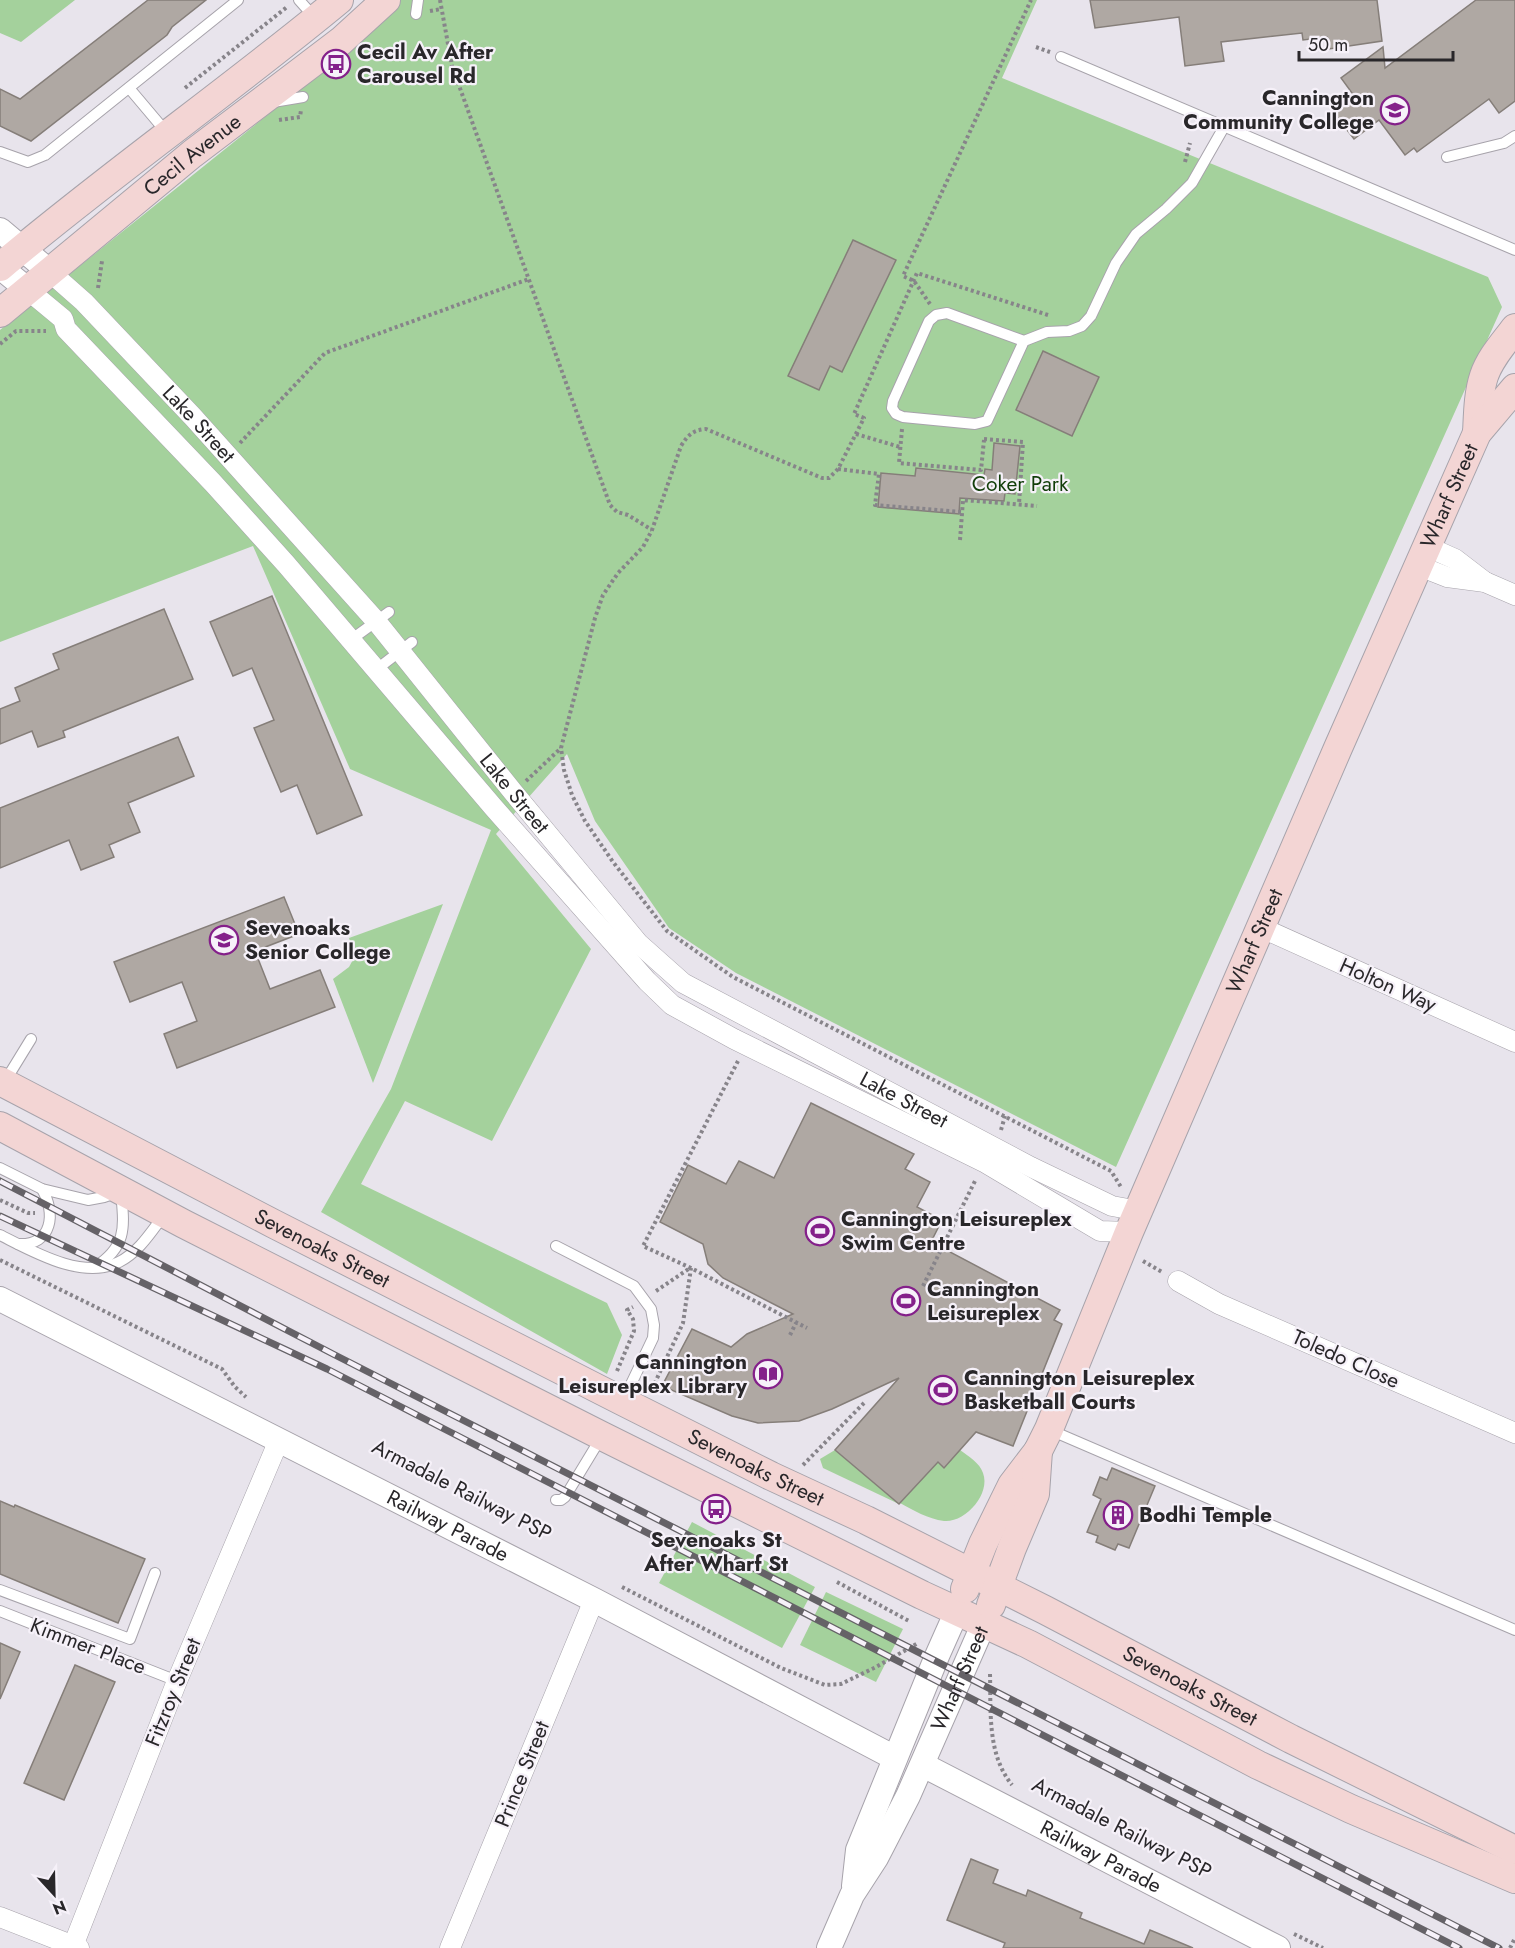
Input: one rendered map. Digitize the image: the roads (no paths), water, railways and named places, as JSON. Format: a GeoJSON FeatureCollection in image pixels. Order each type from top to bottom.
{"type":"FeatureCollection","features":[{"type":"Feature","properties":{"kind":"main road","name":"Cecil Avenue"},"geometry":{"type":"LineString","coordinates":[[0,267],[167,133],[224,92],[307,10],[339,0]]}},
{"type":"Feature","properties":{"kind":"main road","name":"Cecil Avenue"},"geometry":{"type":"LineString","coordinates":[[0,313],[192,154],[265,113],[386,0]]}},
{"type":"Feature","properties":{"kind":"main road","name":"Wharf Street"},"geometry":{"type":"LineString","coordinates":[[1477,433],[1480,393],[1485,374],[1515,328]]}},
{"type":"Feature","properties":{"kind":"main road","name":"Wharf Street"},"geometry":{"type":"LineString","coordinates":[[957,1611],[971,1573],[1012,1485],[1043,1440],[1338,748],[1477,433],[1515,388]]}},
{"type":"Feature","properties":{"kind":"main road","name":"Sevenoaks Street"},"geometry":{"type":"LineString","coordinates":[[1,1083],[622,1401],[998,1586],[1291,1739],[1515,1850]]}},
{"type":"Feature","properties":{"kind":"main road","name":"Sevenoaks Street"},"geometry":{"type":"LineString","coordinates":[[0,1126],[165,1214],[602,1436],[1028,1644],[1258,1765],[1351,1809],[1515,1879]]}},
{"type":"Feature","properties":{"kind":"main road"},"geometry":{"type":"LineString","coordinates":[[165,1214],[178,1197],[196,1184]]}},
{"type":"Feature","properties":{"kind":"main road","name":"Wharf Street"},"geometry":{"type":"LineString","coordinates":[[984,1623],[1035,1494],[1043,1440]]}},
{"type":"Feature","properties":{"kind":"street","name":"Lake Street"},"geometry":{"type":"LineString","coordinates":[[0,230],[84,302],[383,617],[638,943],[683,983],[1031,1167],[1112,1206],[1134,1222]]}},
{"type":"Feature","properties":{"kind":"street","name":"Lake Street"},"geometry":{"type":"LineString","coordinates":[[0,267],[63,319],[66,329],[213,483],[352,639],[502,817],[647,981],[672,1005],[734,1039],[984,1162],[1100,1231],[1134,1222]]}},
{"type":"Feature","properties":{"kind":"street"},"geometry":{"type":"LineString","coordinates":[[1423,557],[1455,559],[1485,582],[1515,595]]}},
{"type":"Feature","properties":{"kind":"street","name":"Holton Way"},"geometry":{"type":"LineString","coordinates":[[1262,928],[1515,1042]]}},
{"type":"Feature","properties":{"kind":"street","name":"Toledo Close"},"geometry":{"type":"LineString","coordinates":[[1178,1281],[1219,1304],[1515,1433]]}},
{"type":"Feature","properties":{"kind":"street","name":"Railway Parade"},"geometry":{"type":"LineString","coordinates":[[0,1299],[594,1600],[895,1758]]}},
{"type":"Feature","properties":{"kind":"street","name":"Fitzroy Street"},"geometry":{"type":"LineString","coordinates":[[76,1947],[177,1681],[279,1440]]}},
{"type":"Feature","properties":{"kind":"street","name":"Prince Street"},"geometry":{"type":"LineString","coordinates":[[450,1948],[594,1600]]}},
{"type":"Feature","properties":{"kind":"street","name":"Wharf Street"},"geometry":{"type":"LineString","coordinates":[[852,1894],[858,1850],[957,1611]]}},
{"type":"Feature","properties":{"kind":"street","name":"Wharf Street"},"geometry":{"type":"LineString","coordinates":[[829,1948],[852,1894],[876,1858],[922,1765],[984,1623]]}},
{"type":"Feature","properties":{"kind":"street","name":"Railway Parade"},"geometry":{"type":"LineString","coordinates":[[922,1765],[1285,1940]]}},
{"type":"Feature","properties":{"kind":"street"},"geometry":{"type":"LineString","coordinates":[[1,1919],[76,1947]]}},
{"type":"Feature","properties":{"kind":"lane"},"geometry":{"type":"LineString","coordinates":[[0,152],[27,162],[36,160],[238,0]]}},
{"type":"Feature","properties":{"kind":"lane"},"geometry":{"type":"LineString","coordinates":[[416,14],[418,0]]}},
{"type":"Feature","properties":{"kind":"lane"},"geometry":{"type":"LineString","coordinates":[[1061,57],[1515,250]]}},
{"type":"Feature","properties":{"kind":"lane"},"geometry":{"type":"LineString","coordinates":[[129,88],[167,133]]}},
{"type":"Feature","properties":{"kind":"lane"},"geometry":{"type":"LineString","coordinates":[[265,113],[303,97]]}},
{"type":"Feature","properties":{"kind":"lane"},"geometry":{"type":"LineString","coordinates":[[1024,340],[990,416],[983,424],[903,417],[896,414],[892,408],[893,400],[929,321],[936,315],[947,313],[1024,340],[1047,332],[1069,331],[1082,326],[1091,316],[1116,263],[1136,234],[1192,183],[1224,127]]}},
{"type":"Feature","properties":{"kind":"lane"},"geometry":{"type":"LineString","coordinates":[[1447,157],[1504,143],[1515,136]]}},
{"type":"Feature","properties":{"kind":"lane"},"geometry":{"type":"LineString","coordinates":[[352,639],[383,617]]}},
{"type":"Feature","properties":{"kind":"lane"},"geometry":{"type":"LineString","coordinates":[[377,669],[406,646]]}},
{"type":"Feature","properties":{"kind":"lane"},"geometry":{"type":"LineString","coordinates":[[1,1083],[32,1040]]}},
{"type":"Feature","properties":{"kind":"lane"},"geometry":{"type":"LineString","coordinates":[[0,1168],[42,1189],[88,1200],[121,1191],[124,1226],[121,1240],[106,1260],[95,1267]]}},
{"type":"Feature","properties":{"kind":"lane"},"geometry":{"type":"LineString","coordinates":[[18,1244],[40,1239],[48,1227],[51,1209],[42,1189]]}},
{"type":"Feature","properties":{"kind":"lane"},"geometry":{"type":"LineString","coordinates":[[0,1235],[44,1257],[67,1264],[111,1266],[130,1255],[147,1238],[165,1214]]}},
{"type":"Feature","properties":{"kind":"lane"},"geometry":{"type":"LineString","coordinates":[[556,1246],[634,1286],[651,1310],[654,1325],[653,1338],[622,1401]]}},
{"type":"Feature","properties":{"kind":"lane"},"geometry":{"type":"LineString","coordinates":[[556,1500],[565,1497],[578,1468],[602,1436]]}},
{"type":"Feature","properties":{"kind":"lane"},"geometry":{"type":"LineString","coordinates":[[1043,1440],[1515,1630]]}},
{"type":"Feature","properties":{"kind":"lane"},"geometry":{"type":"LineString","coordinates":[[0,1590],[130,1639],[155,1573]]}},
{"type":"Feature","properties":{"kind":"lane","name":"Kimmer Place"},"geometry":{"type":"LineString","coordinates":[[0,1611],[177,1681]]}},
{"type":"Feature","properties":{"kind":"railway"},"geometry":{"type":"LineString","coordinates":[[0,1181],[333,1354],[1499,1948]]}},
{"type":"Feature","properties":{"kind":"railway"},"geometry":{"type":"LineString","coordinates":[[0,1216],[327,1369],[1459,1948]]}},
{"type":"Feature","properties":{"kind":"place","name":"Cecil Av After Carousel Rd"},"geometry":{"type":"Point","coordinates":[336,64]}},
{"type":"Feature","properties":{"kind":"place","name":"Cannington Community College"},"geometry":{"type":"Point","coordinates":[1395,110]}},
{"type":"Feature","properties":{"kind":"place","name":"Sevenoaks Senior College"},"geometry":{"type":"Point","coordinates":[224,940]}},
{"type":"Feature","properties":{"kind":"place","name":"Cannington Leisureplex Swim Centre"},"geometry":{"type":"Point","coordinates":[820,1231]}},
{"type":"Feature","properties":{"kind":"place","name":"Cannington Leisureplex"},"geometry":{"type":"Point","coordinates":[906,1301]}},
{"type":"Feature","properties":{"kind":"place","name":"Cannington Leisureplex Library"},"geometry":{"type":"Point","coordinates":[768,1374]}},
{"type":"Feature","properties":{"kind":"place","name":"Cannington Leisureplex Basketball Courts"},"geometry":{"type":"Point","coordinates":[943,1390]}},
{"type":"Feature","properties":{"kind":"place","name":"Sevenoaks St After Wharf St"},"geometry":{"type":"Point","coordinates":[716,1509]}},
{"type":"Feature","properties":{"kind":"place","name":"Bodhi Temple"},"geometry":{"type":"Point","coordinates":[1118,1515]}},
{"type":"Feature","properties":{"kind":"park label","name":"Coker Park"},"geometry":{"type":"Point","coordinates":[1020,484]}}]}
